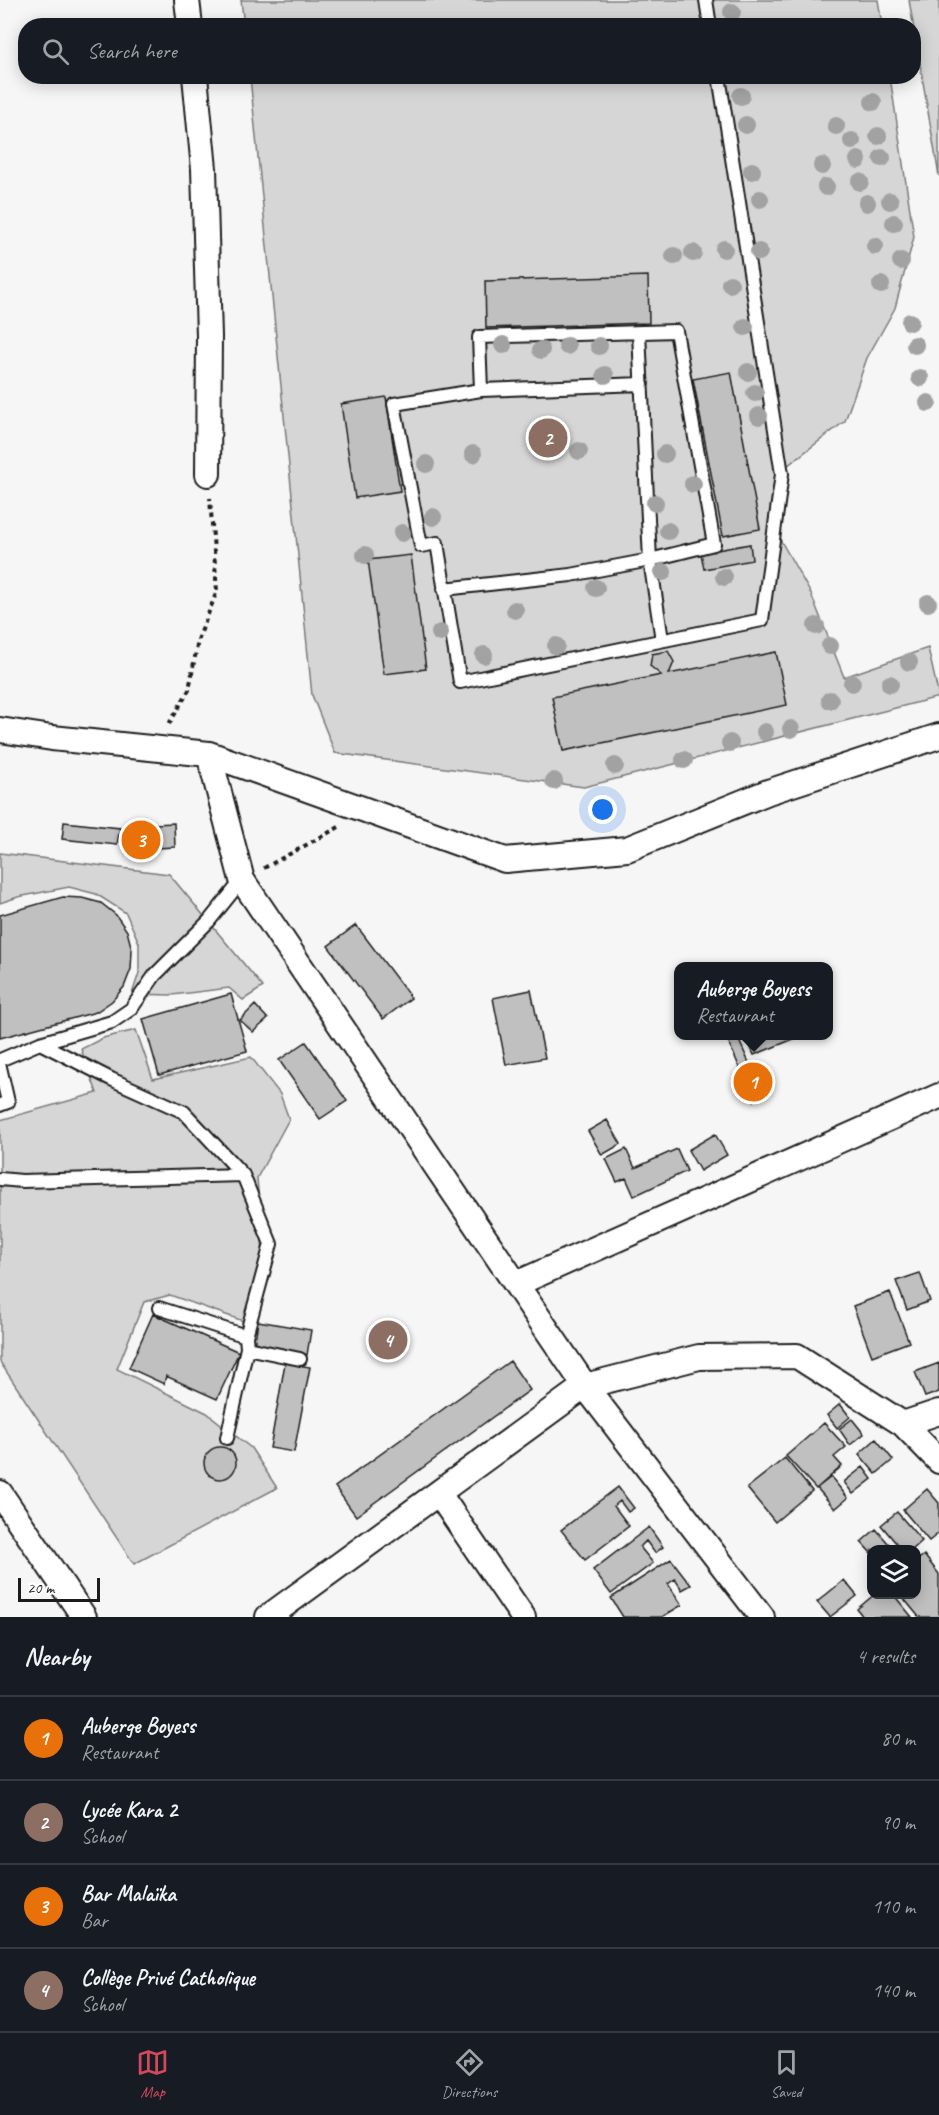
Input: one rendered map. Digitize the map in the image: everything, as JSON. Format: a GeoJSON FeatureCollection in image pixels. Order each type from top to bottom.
{"type":"FeatureCollection","features":[{"type":"Feature","properties":{"kind":"street"},"geometry":{"type":"LineString","coordinates":[[187,0],[189,18]]}},
{"type":"Feature","properties":{"kind":"street"},"geometry":{"type":"LineString","coordinates":[[196,84],[204,169],[209,336],[208,474]]}},
{"type":"Feature","properties":{"kind":"street"},"geometry":{"type":"LineString","coordinates":[[0,730],[52,738],[209,754],[505,860],[627,849],[768,792],[939,736]]}},
{"type":"Feature","properties":{"kind":"street"},"geometry":{"type":"LineString","coordinates":[[209,754],[242,880],[585,1386],[762,1617]]}},
{"type":"Feature","properties":{"kind":"street"},"geometry":{"type":"LineString","coordinates":[[516,1284],[939,1096]]}},
{"type":"Feature","properties":{"kind":"street"},"geometry":{"type":"LineString","coordinates":[[268,1617],[585,1386],[699,1357],[797,1356],[903,1424],[939,1461]]}},
{"type":"Feature","properties":{"kind":"street"},"geometry":{"type":"LineString","coordinates":[[903,1424],[939,1412]]}},
{"type":"Feature","properties":{"kind":"street"},"geometry":{"type":"LineString","coordinates":[[0,1493],[84,1617]]}},
{"type":"Feature","properties":{"kind":"street"},"geometry":{"type":"LineString","coordinates":[[439,1494],[523,1617]]}},
{"type":"Feature","properties":{"kind":"lane"},"geometry":{"type":"LineString","coordinates":[[706,0],[709,18]]}},
{"type":"Feature","properties":{"kind":"lane"},"geometry":{"type":"LineString","coordinates":[[642,384],[480,390],[394,404],[421,546],[437,543],[460,682],[762,620],[782,474],[720,84]]}},
{"type":"Feature","properties":{"kind":"lane"},"geometry":{"type":"LineString","coordinates":[[444,589],[571,575],[650,560],[714,544],[676,331],[479,337],[480,390]]}},
{"type":"Feature","properties":{"kind":"lane"},"geometry":{"type":"LineString","coordinates":[[639,333],[650,560],[662,640]]}},
{"type":"Feature","properties":{"kind":"lane"},"geometry":{"type":"LineString","coordinates":[[0,1060],[40,1042],[112,1022],[130,1009],[155,975],[209,921],[242,880]]}},
{"type":"Feature","properties":{"kind":"lane"},"geometry":{"type":"LineString","coordinates":[[40,1042],[184,1113],[243,1175],[271,1244],[227,1438]]}},
{"type":"Feature","properties":{"kind":"lane"},"geometry":{"type":"LineString","coordinates":[[0,1067],[8,1102],[0,1105]]}},
{"type":"Feature","properties":{"kind":"lane"},"geometry":{"type":"LineString","coordinates":[[0,1179],[22,1181],[243,1175]]}},
{"type":"Feature","properties":{"kind":"lane"},"geometry":{"type":"LineString","coordinates":[[159,1308],[247,1342],[300,1359]]}},
{"type":"Feature","properties":{"kind":"path"},"geometry":{"type":"LineString","coordinates":[[155,748],[189,690],[198,640],[217,591],[208,474]]}},
{"type":"Feature","properties":{"kind":"path"},"geometry":{"type":"LineString","coordinates":[[242,880],[368,811]]}},
{"type":"Feature","properties":{"kind":"shaded area"},"geometry":{"type":"Polygon","coordinates":[[[241,0],[878,0],[881,18],[243,18],[241,0]]]}},
{"type":"Feature","properties":{"kind":"shaded area"},"geometry":{"type":"Polygon","coordinates":[[[909,0],[939,0],[939,176],[921,70],[921,18],[912,18],[909,0]]]}},
{"type":"Feature","properties":{"kind":"shaded area"},"geometry":{"type":"Polygon","coordinates":[[[251,84],[891,84],[914,237],[895,308],[867,358],[845,421],[787,466],[773,527],[811,594],[844,677],[928,648],[939,697],[584,787],[335,753],[312,695],[251,84]]]}},
{"type":"Feature","properties":{"kind":"shaded area"},"geometry":{"type":"Polygon","coordinates":[[[0,853],[169,874],[263,987],[243,1000],[229,988],[172,995],[132,994],[139,973],[139,943],[126,913],[96,894],[69,887],[0,903],[0,853]]]}},
{"type":"Feature","properties":{"kind":"shaded area"},"geometry":{"type":"Polygon","coordinates":[[[136,1030],[153,1079],[251,1057],[280,1094],[289,1119],[257,1178],[263,1255],[246,1322],[170,1295],[144,1302],[117,1369],[207,1413],[251,1448],[277,1488],[134,1564],[0,1362],[0,1120],[97,1093],[81,1049],[103,1038],[136,1030]]]}},
{"type":"Feature","properties":{"kind":"building"},"geometry":{"type":"Polygon","coordinates":[[[648,276],[649,323],[486,328],[485,281],[648,276]]]}},
{"type":"Feature","properties":{"kind":"building"},"geometry":{"type":"Polygon","coordinates":[[[731,372],[760,529],[723,536],[693,379],[731,372]]]}},
{"type":"Feature","properties":{"kind":"building"},"geometry":{"type":"Polygon","coordinates":[[[386,397],[400,491],[355,498],[341,404],[386,397]]]}},
{"type":"Feature","properties":{"kind":"building"},"geometry":{"type":"Polygon","coordinates":[[[750,544],[752,560],[704,569],[701,553],[750,544]]]}},
{"type":"Feature","properties":{"kind":"building"},"geometry":{"type":"Polygon","coordinates":[[[411,555],[426,669],[384,674],[368,560],[411,555]]]}},
{"type":"Feature","properties":{"kind":"building"},"geometry":{"type":"Polygon","coordinates":[[[668,651],[674,662],[669,674],[776,652],[787,705],[563,751],[552,697],[661,675],[650,666],[652,654],[668,651]]]}},
{"type":"Feature","properties":{"kind":"building"},"geometry":{"type":"Polygon","coordinates":[[[64,822],[120,828],[117,845],[62,839],[64,822]]]}},
{"type":"Feature","properties":{"kind":"building"},"geometry":{"type":"Polygon","coordinates":[[[151,823],[152,848],[127,849],[127,824],[151,823]]]}},
{"type":"Feature","properties":{"kind":"building"},"geometry":{"type":"Polygon","coordinates":[[[174,823],[175,847],[157,848],[155,824],[174,823]]]}},
{"type":"Feature","properties":{"kind":"building"},"geometry":{"type":"Polygon","coordinates":[[[63,897],[82,898],[101,903],[116,915],[127,931],[132,950],[131,969],[124,987],[112,1001],[96,1012],[0,1038],[0,915],[63,897]]]}},
{"type":"Feature","properties":{"kind":"building"},"geometry":{"type":"Polygon","coordinates":[[[356,925],[411,998],[383,1019],[328,946],[356,925]]]}},
{"type":"Feature","properties":{"kind":"building"},"geometry":{"type":"Polygon","coordinates":[[[531,990],[545,1058],[506,1065],[493,998],[531,990]]]}},
{"type":"Feature","properties":{"kind":"building"},"geometry":{"type":"Polygon","coordinates":[[[231,994],[247,1051],[159,1075],[143,1019],[231,994]]]}},
{"type":"Feature","properties":{"kind":"building"},"geometry":{"type":"Polygon","coordinates":[[[255,1005],[268,1019],[253,1032],[240,1020],[255,1005]]]}},
{"type":"Feature","properties":{"kind":"building"},"geometry":{"type":"Polygon","coordinates":[[[728,1040],[739,1040],[764,1096],[754,1101],[728,1040]]]}},
{"type":"Feature","properties":{"kind":"building"},"geometry":{"type":"Polygon","coordinates":[[[748,1040],[791,1040],[754,1055],[748,1040]]]}},
{"type":"Feature","properties":{"kind":"building"},"geometry":{"type":"Polygon","coordinates":[[[306,1042],[347,1101],[320,1119],[279,1060],[306,1042]]]}},
{"type":"Feature","properties":{"kind":"building"},"geometry":{"type":"Polygon","coordinates":[[[607,1120],[621,1144],[602,1155],[588,1131],[607,1120]]]}},
{"type":"Feature","properties":{"kind":"building"},"geometry":{"type":"Polygon","coordinates":[[[715,1134],[727,1155],[700,1171],[688,1150],[715,1134]]]}},
{"type":"Feature","properties":{"kind":"building"},"geometry":{"type":"Polygon","coordinates":[[[626,1149],[635,1168],[677,1149],[687,1171],[634,1196],[626,1178],[617,1182],[606,1159],[626,1149]]]}},
{"type":"Feature","properties":{"kind":"building"},"geometry":{"type":"Polygon","coordinates":[[[920,1273],[930,1301],[907,1310],[896,1281],[920,1273]]]}},
{"type":"Feature","properties":{"kind":"building"},"geometry":{"type":"Polygon","coordinates":[[[890,1292],[909,1342],[872,1356],[853,1306],[890,1292]]]}},
{"type":"Feature","properties":{"kind":"building"},"geometry":{"type":"Polygon","coordinates":[[[153,1314],[239,1352],[217,1399],[166,1376],[164,1384],[129,1368],[153,1314]]]}},
{"type":"Feature","properties":{"kind":"building"},"geometry":{"type":"Polygon","coordinates":[[[258,1321],[311,1330],[307,1355],[254,1347],[258,1321]]]}},
{"type":"Feature","properties":{"kind":"building"},"geometry":{"type":"Polygon","coordinates":[[[510,1361],[530,1390],[356,1516],[335,1487],[510,1361]]]}},
{"type":"Feature","properties":{"kind":"building"},"geometry":{"type":"Polygon","coordinates":[[[285,1363],[310,1367],[294,1452],[270,1448],[285,1363]]]}},
{"type":"Feature","properties":{"kind":"building"},"geometry":{"type":"Polygon","coordinates":[[[939,1363],[939,1392],[925,1397],[915,1372],[939,1363]]]}},
{"type":"Feature","properties":{"kind":"building"},"geometry":{"type":"Polygon","coordinates":[[[840,1404],[850,1417],[837,1428],[827,1415],[840,1404]]]}},
{"type":"Feature","properties":{"kind":"building"},"geometry":{"type":"Polygon","coordinates":[[[852,1419],[864,1434],[850,1445],[839,1429],[852,1419]]]}},
{"type":"Feature","properties":{"kind":"building"},"geometry":{"type":"Polygon","coordinates":[[[824,1423],[846,1447],[834,1457],[842,1466],[816,1489],[786,1456],[824,1423]]]}},
{"type":"Feature","properties":{"kind":"building"},"geometry":{"type":"Polygon","coordinates":[[[876,1439],[893,1460],[876,1474],[859,1454],[876,1439]]]}},
{"type":"Feature","properties":{"kind":"building"},"geometry":{"type":"Polygon","coordinates":[[[220,1447],[232,1451],[236,1463],[232,1475],[220,1479],[208,1475],[204,1463],[208,1451],[220,1447]]]}},
{"type":"Feature","properties":{"kind":"building"},"geometry":{"type":"Polygon","coordinates":[[[785,1458],[812,1491],[775,1522],[747,1488],[785,1458]]]}},
{"type":"Feature","properties":{"kind":"building"},"geometry":{"type":"Polygon","coordinates":[[[863,1467],[872,1479],[853,1494],[844,1482],[863,1467]]]}},
{"type":"Feature","properties":{"kind":"building"},"geometry":{"type":"Polygon","coordinates":[[[831,1477],[848,1498],[835,1509],[817,1488],[831,1477]]]}},
{"type":"Feature","properties":{"kind":"building"},"geometry":{"type":"Polygon","coordinates":[[[618,1487],[634,1508],[628,1512],[620,1501],[614,1506],[629,1526],[585,1560],[561,1530],[618,1487]]]}},
{"type":"Feature","properties":{"kind":"building"},"geometry":{"type":"Polygon","coordinates":[[[927,1489],[939,1503],[939,1533],[929,1541],[903,1510],[927,1489]]]}},
{"type":"Feature","properties":{"kind":"building"},"geometry":{"type":"Polygon","coordinates":[[[897,1512],[922,1541],[918,1545],[898,1545],[881,1525],[897,1512]]]}},
{"type":"Feature","properties":{"kind":"building"},"geometry":{"type":"Polygon","coordinates":[[[649,1527],[663,1547],[655,1553],[646,1541],[640,1547],[653,1563],[611,1594],[593,1570],[649,1527]]]}},
{"type":"Feature","properties":{"kind":"building"},"geometry":{"type":"Polygon","coordinates":[[[876,1529],[890,1545],[867,1545],[867,1549],[861,1542],[876,1529]]]}},
{"type":"Feature","properties":{"kind":"building"},"geometry":{"type":"Polygon","coordinates":[[[924,1555],[939,1574],[939,1617],[919,1617],[904,1599],[921,1599],[921,1557],[924,1555]]]}},
{"type":"Feature","properties":{"kind":"building"},"geometry":{"type":"Polygon","coordinates":[[[671,1559],[691,1585],[682,1590],[675,1579],[668,1584],[682,1605],[662,1617],[623,1617],[611,1598],[671,1559]]]}},
{"type":"Feature","properties":{"kind":"building"},"geometry":{"type":"Polygon","coordinates":[[[844,1580],[857,1596],[830,1617],[817,1602],[844,1580]]]}},
{"type":"Feature","properties":{"kind":"building"},"geometry":{"type":"Polygon","coordinates":[[[869,1599],[897,1599],[912,1617],[863,1617],[857,1609],[869,1599]]]}},
{"type":"Feature","properties":{"kind":"place","name":"Lycée Kara 2"},"geometry":{"type":"Point","coordinates":[548,438]}},
{"type":"Feature","properties":{"kind":"place","name":"Bar Malaïka"},"geometry":{"type":"Point","coordinates":[141,840]}},
{"type":"Feature","properties":{"kind":"place","name":"Auberge Boyess"},"geometry":{"type":"Point","coordinates":[753,1082]}},
{"type":"Feature","properties":{"kind":"place","name":"Collège Privé Catholique"},"geometry":{"type":"Point","coordinates":[388,1340]}}]}
